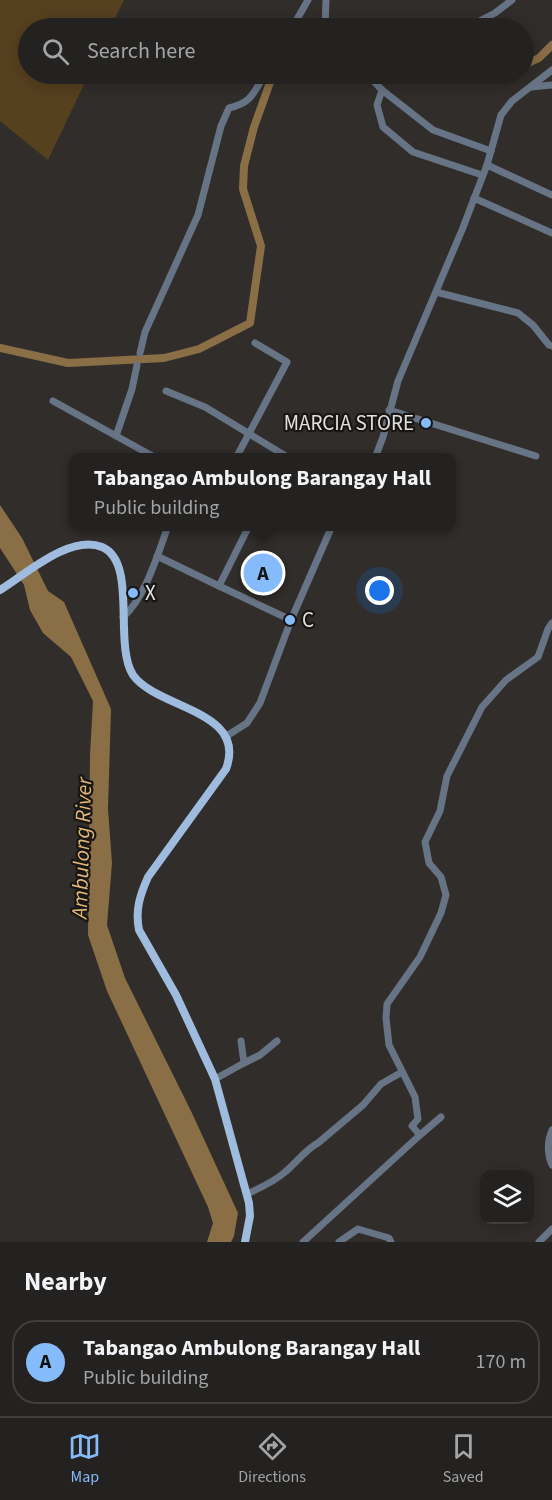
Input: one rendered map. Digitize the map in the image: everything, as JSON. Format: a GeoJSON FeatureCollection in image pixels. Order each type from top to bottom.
{"type":"FeatureCollection","features":[{"type":"Feature","properties":{"kind":"main road"},"geometry":{"type":"LineString","coordinates":[[0,590],[60,551],[83,544],[102,547],[110,552],[117,562],[120,574],[126,659],[129,667],[140,683],[210,719],[222,730],[225,737],[229,754],[226,769],[148,876],[139,897],[137,919],[140,930],[176,994],[215,1079],[247,1194],[250,1216],[245,1242]]}},
{"type":"Feature","properties":{"kind":"street"},"geometry":{"type":"LineString","coordinates":[[298,18],[308,0]]}},
{"type":"Feature","properties":{"kind":"street"},"geometry":{"type":"LineString","coordinates":[[325,18],[326,0]]}},
{"type":"Feature","properties":{"kind":"street"},"geometry":{"type":"LineString","coordinates":[[485,18],[512,0]]}},
{"type":"Feature","properties":{"kind":"street"},"geometry":{"type":"LineString","coordinates":[[377,453],[398,381],[487,165],[501,115],[512,101],[552,70]]}},
{"type":"Feature","properties":{"kind":"street"},"geometry":{"type":"LineString","coordinates":[[140,353],[145,332],[198,215],[221,126],[229,108],[243,105],[259,84]]}},
{"type":"Feature","properties":{"kind":"street"},"geometry":{"type":"LineString","coordinates":[[376,84],[433,129],[491,151]]}},
{"type":"Feature","properties":{"kind":"street"},"geometry":{"type":"LineString","coordinates":[[531,87],[552,85]]}},
{"type":"Feature","properties":{"kind":"street"},"geometry":{"type":"LineString","coordinates":[[382,90],[377,105],[383,127],[413,152],[482,176]]}},
{"type":"Feature","properties":{"kind":"street"},"geometry":{"type":"LineString","coordinates":[[487,165],[552,195]]}},
{"type":"Feature","properties":{"kind":"street"},"geometry":{"type":"LineString","coordinates":[[474,198],[552,234]]}},
{"type":"Feature","properties":{"kind":"street"},"geometry":{"type":"LineString","coordinates":[[436,292],[518,314],[533,325],[552,346]]}},
{"type":"Feature","properties":{"kind":"street"},"geometry":{"type":"LineString","coordinates":[[239,453],[287,362],[255,343]]}},
{"type":"Feature","properties":{"kind":"street"},"geometry":{"type":"LineString","coordinates":[[116,436],[132,389],[137,365]]}},
{"type":"Feature","properties":{"kind":"street"},"geometry":{"type":"LineString","coordinates":[[166,391],[205,407],[281,453]]}},
{"type":"Feature","properties":{"kind":"street"},"geometry":{"type":"LineString","coordinates":[[53,401],[147,453]]}},
{"type":"Feature","properties":{"kind":"street"},"geometry":{"type":"LineString","coordinates":[[389,410],[536,456]]}},
{"type":"Feature","properties":{"kind":"street"},"geometry":{"type":"LineString","coordinates":[[123,617],[135,604],[166,531]]}},
{"type":"Feature","properties":{"kind":"street"},"geometry":{"type":"LineString","coordinates":[[219,586],[246,531]]}},
{"type":"Feature","properties":{"kind":"street"},"geometry":{"type":"LineString","coordinates":[[225,737],[247,723],[254,713],[330,531]]}},
{"type":"Feature","properties":{"kind":"street"},"geometry":{"type":"LineString","coordinates":[[157,556],[291,620]]}},
{"type":"Feature","properties":{"kind":"street"},"geometry":{"type":"LineString","coordinates":[[420,1135],[412,1126],[418,1119],[415,1097],[389,1045],[386,1009],[390,999],[420,957],[441,913],[446,895],[441,877],[429,863],[425,842],[440,811],[445,781],[482,707],[511,676],[538,657],[552,623]]}},
{"type":"Feature","properties":{"kind":"street"},"geometry":{"type":"LineString","coordinates":[[241,1041],[244,1063]]}},
{"type":"Feature","properties":{"kind":"street"},"geometry":{"type":"LineString","coordinates":[[215,1079],[260,1055],[277,1041]]}},
{"type":"Feature","properties":{"kind":"street"},"geometry":{"type":"LineString","coordinates":[[247,1194],[264,1187],[285,1173],[312,1146],[363,1105],[381,1084],[402,1072]]}},
{"type":"Feature","properties":{"kind":"street"},"geometry":{"type":"LineString","coordinates":[[303,1242],[441,1117]]}},
{"type":"Feature","properties":{"kind":"street"},"geometry":{"type":"LineString","coordinates":[[552,1130],[548,1149],[552,1165]]}},
{"type":"Feature","properties":{"kind":"street"},"geometry":{"type":"LineString","coordinates":[[339,1242],[358,1229],[375,1238],[389,1238],[391,1242]]}},
{"type":"Feature","properties":{"kind":"street"},"geometry":{"type":"LineString","coordinates":[[539,1242],[552,1229]]}},
{"type":"Feature","properties":{"kind":"shaded area"},"geometry":{"type":"Polygon","coordinates":[[[0,0],[124,0],[115,18],[18,18],[18,84],[84,84],[48,160],[0,121],[0,0]]]}},
{"type":"Feature","properties":{"kind":"shaded area"},"geometry":{"type":"Polygon","coordinates":[[[0,505],[22,538],[48,591],[64,602],[111,709],[108,809],[112,863],[107,925],[125,978],[191,1111],[238,1213],[231,1242],[207,1242],[213,1223],[208,1207],[107,991],[88,935],[90,755],[93,701],[71,657],[43,633],[30,610],[24,585],[0,548],[0,505]]]}},
{"type":"Feature","properties":{"kind":"waterway","name":"Ambulong River"},"geometry":{"type":"LineString","coordinates":[[534,60],[552,45]]}},
{"type":"Feature","properties":{"kind":"waterway","name":"Ambulong River"},"geometry":{"type":"LineString","coordinates":[[0,348],[68,363],[164,358],[199,349],[250,323],[261,246],[243,189],[244,166],[254,127],[269,84]]}},
{"type":"Feature","properties":{"kind":"place","name":"MARCIA STORE"},"geometry":{"type":"Point","coordinates":[426,423]}},
{"type":"Feature","properties":{"kind":"place","name":"Tabangao Ambulong Barangay Hall"},"geometry":{"type":"Point","coordinates":[263,573]}},
{"type":"Feature","properties":{"kind":"place","name":"X"},"geometry":{"type":"Point","coordinates":[133,593]}},
{"type":"Feature","properties":{"kind":"place","name":"C"},"geometry":{"type":"Point","coordinates":[290,620]}}]}
